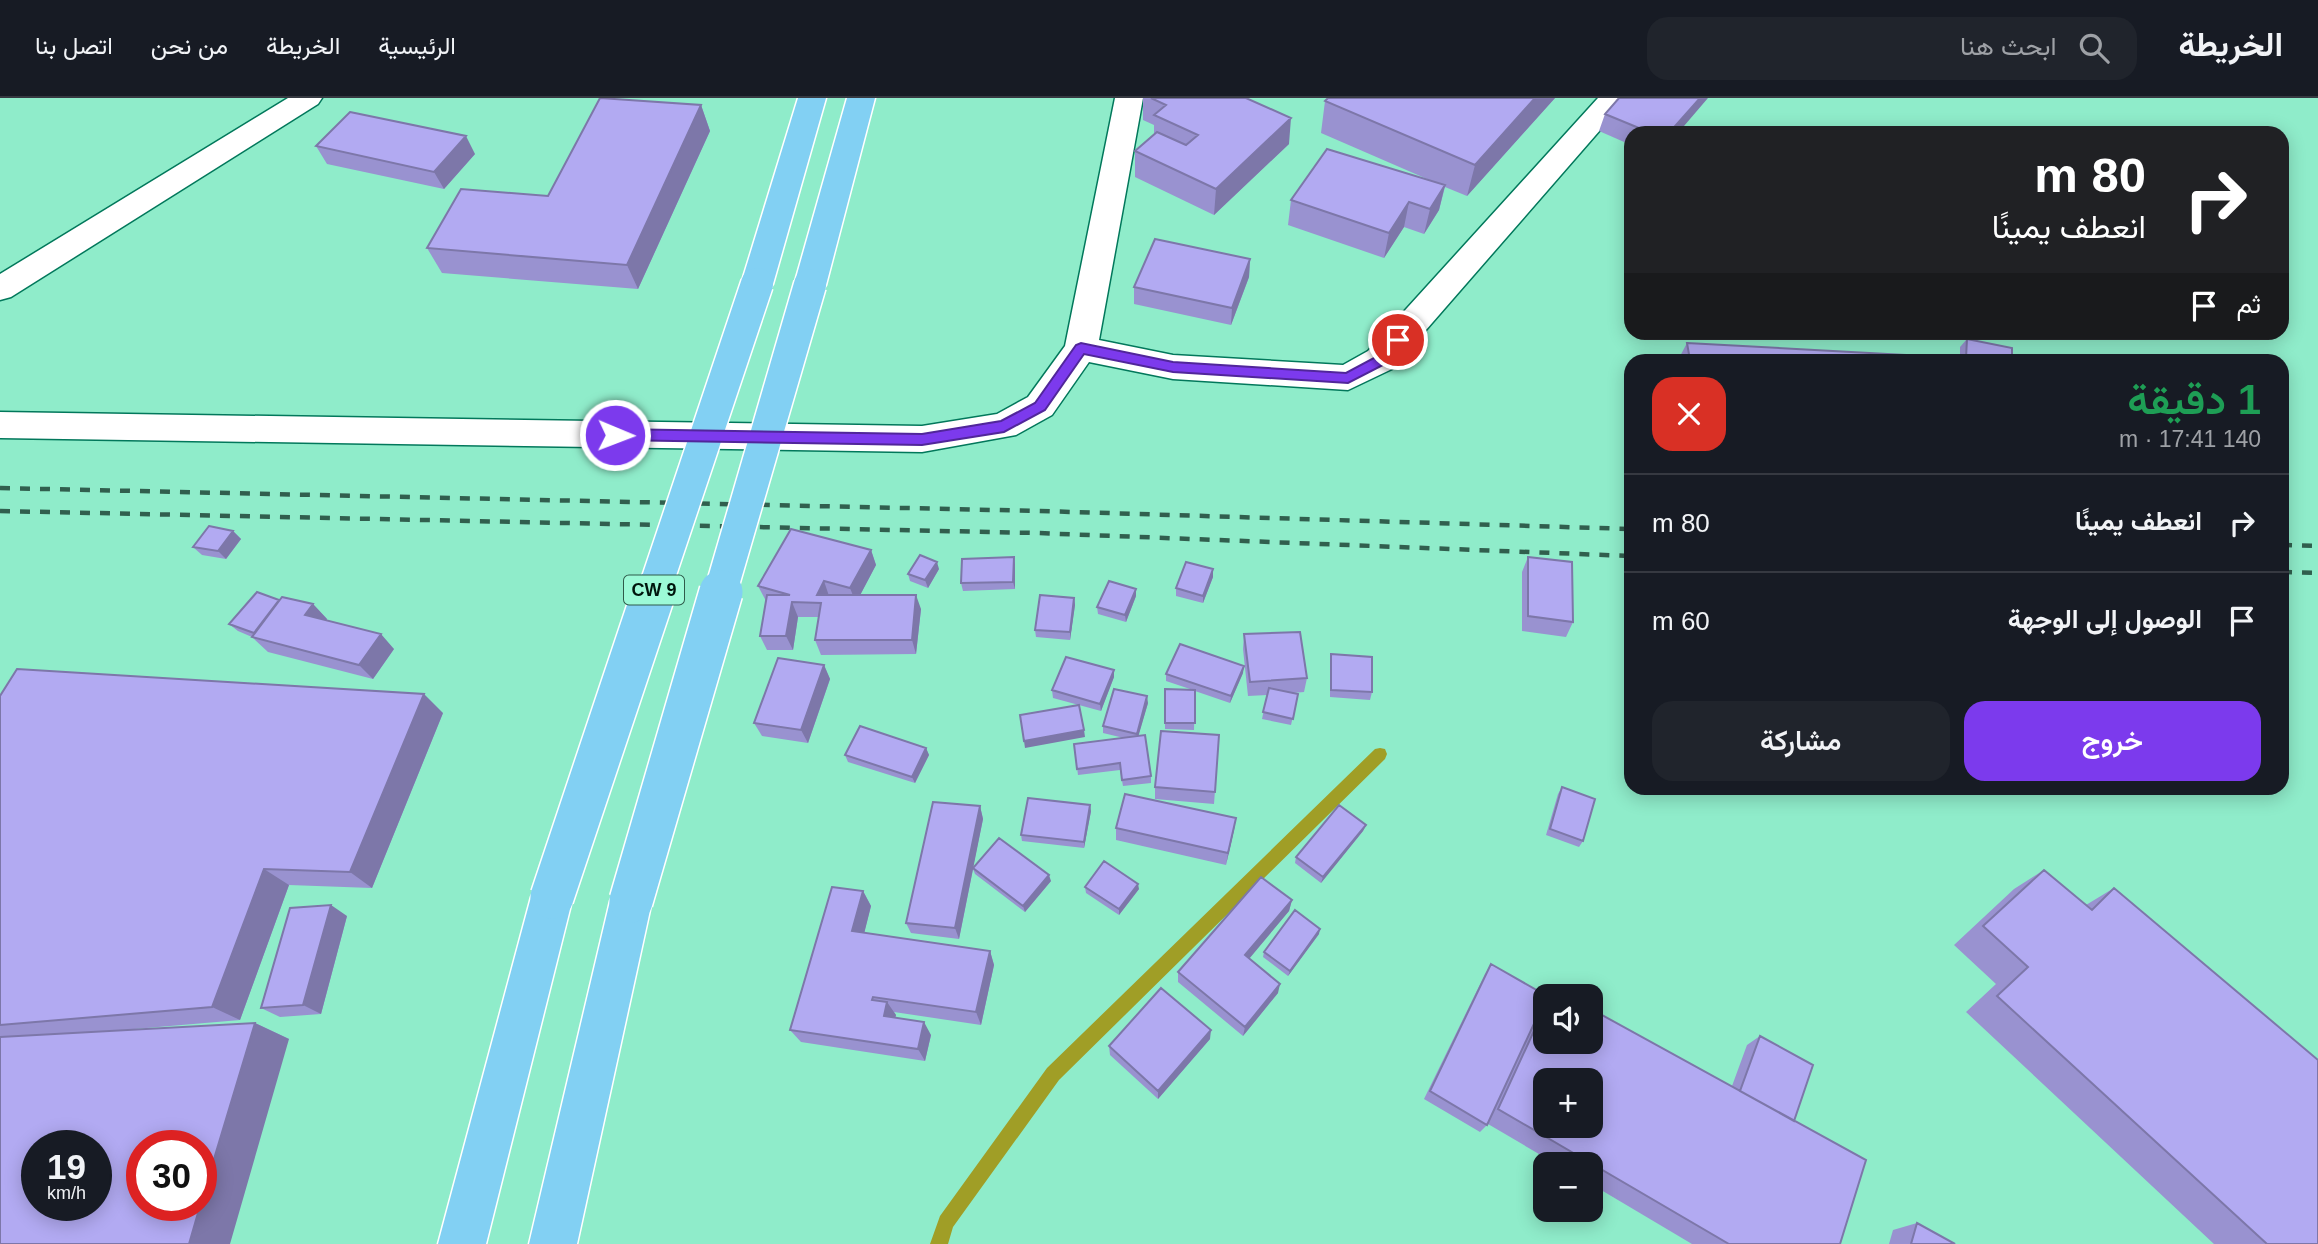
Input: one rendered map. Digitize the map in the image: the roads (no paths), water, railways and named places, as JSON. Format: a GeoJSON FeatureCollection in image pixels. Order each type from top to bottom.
{"type":"FeatureCollection","features":[{"type":"Feature","properties":{"kind":"highway","name":"CW 9"},"geometry":{"type":"LineString","coordinates":[[461,1244],[552,897],[757,284],[812,98]]}},
{"type":"Feature","properties":{"kind":"highway"},"geometry":{"type":"LineString","coordinates":[[553,1244],[631,901],[810,285],[861,98]]}},
{"type":"Feature","properties":{"kind":"street"},"geometry":{"type":"LineString","coordinates":[[0,289],[309,98]]}},
{"type":"Feature","properties":{"kind":"street"},"geometry":{"type":"LineString","coordinates":[[0,425],[922,439],[1004,426],[1040,406],[1081,348],[1129,98]]}},
{"type":"Feature","properties":{"kind":"street"},"geometry":{"type":"LineString","coordinates":[[1081,348],[1173,367],[1348,378],[1380,360],[1614,98]]}},
{"type":"Feature","properties":{"kind":"waterway"},"geometry":{"type":"LineString","coordinates":[[939,1244],[946,1222],[1053,1074],[1380,754]]}},
{"type":"Feature","properties":{"kind":"railway"},"geometry":{"type":"LineString","coordinates":[[0,488],[1040,511],[1624,529]]}},
{"type":"Feature","properties":{"kind":"railway"},"geometry":{"type":"LineString","coordinates":[[0,511],[1037,533],[1624,556]]}},
{"type":"Feature","properties":{"kind":"railway"},"geometry":{"type":"LineString","coordinates":[[2289,545],[2318,546]]}},
{"type":"Feature","properties":{"kind":"railway"},"geometry":{"type":"LineString","coordinates":[[2289,572],[2318,573]]}}]}
